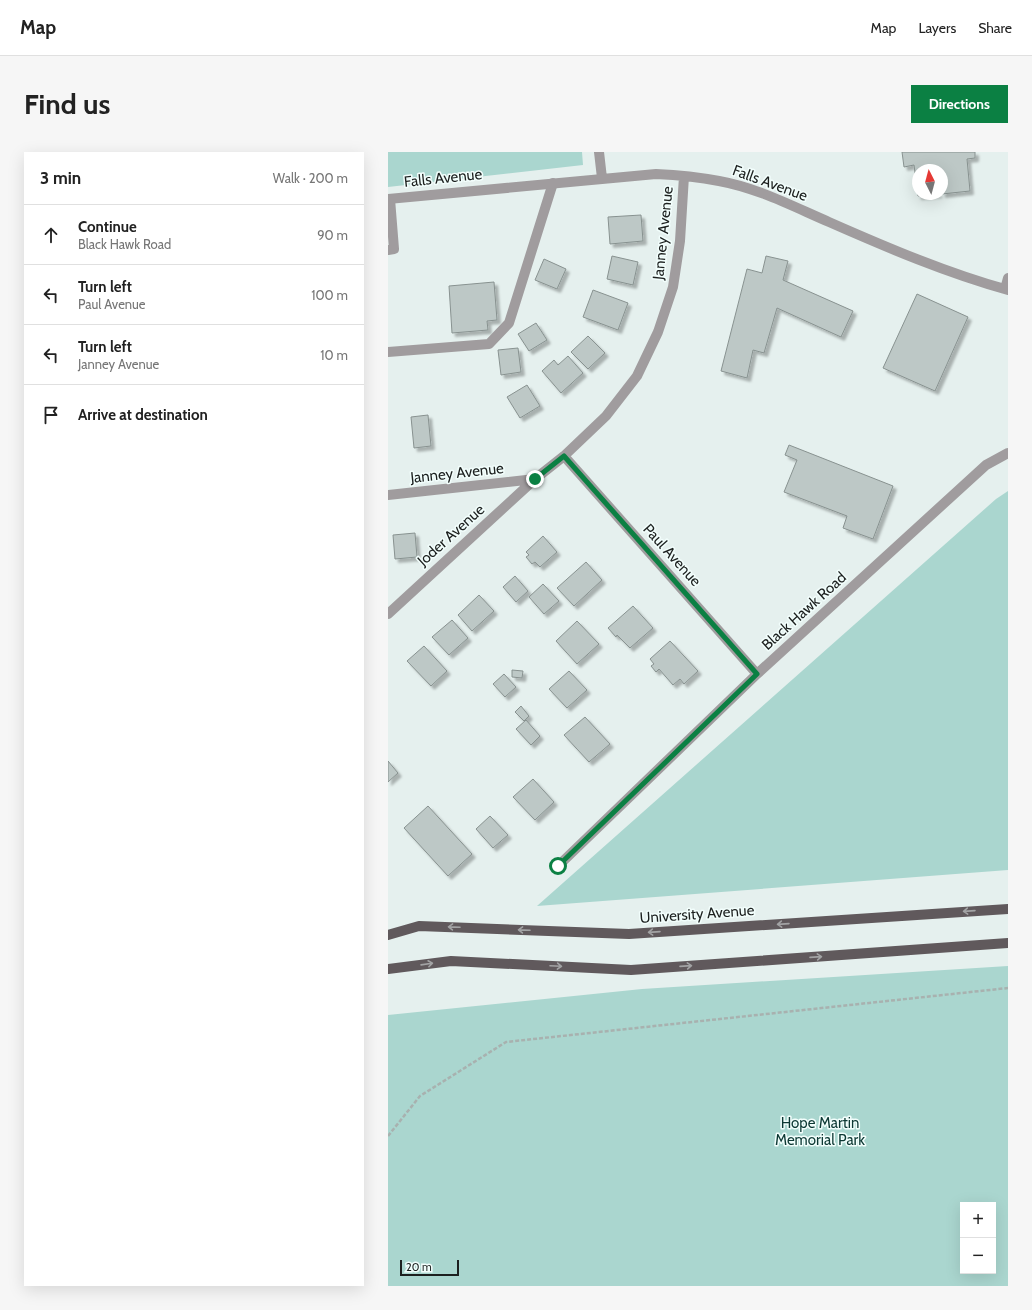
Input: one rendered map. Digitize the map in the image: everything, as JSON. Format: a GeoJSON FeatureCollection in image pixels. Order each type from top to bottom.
{"type":"FeatureCollection","features":[{"type":"Feature","properties":{"kind":"main road","name":"University Avenue"},"geometry":{"type":"LineString","coordinates":[[388,935],[419,926],[629,934],[1008,909]]}},
{"type":"Feature","properties":{"kind":"main road"},"geometry":{"type":"LineString","coordinates":[[388,969],[451,961],[630,970],[1008,943]]}},
{"type":"Feature","properties":{"kind":"street"},"geometry":{"type":"LineString","coordinates":[[599,152],[602,178]]}},
{"type":"Feature","properties":{"kind":"street","name":"Falls Avenue"},"geometry":{"type":"LineString","coordinates":[[389,199],[656,174],[720,181],[759,192],[875,242],[926,262],[1006,289]]}},
{"type":"Feature","properties":{"kind":"street","name":"Janney Avenue"},"geometry":{"type":"LineString","coordinates":[[388,496],[535,479],[564,456],[606,416],[637,376],[658,332],[674,280],[680,242],[684,176]]}},
{"type":"Feature","properties":{"kind":"street"},"geometry":{"type":"LineString","coordinates":[[388,352],[489,344],[509,323],[553,183]]}},
{"type":"Feature","properties":{"kind":"street"},"geometry":{"type":"LineString","coordinates":[[388,250],[394,249],[389,199]]}},
{"type":"Feature","properties":{"kind":"street"},"geometry":{"type":"LineString","coordinates":[[1006,289],[1008,278]]}},
{"type":"Feature","properties":{"kind":"street","name":"Black Hawk Road"},"geometry":{"type":"LineString","coordinates":[[558,866],[757,674],[986,465],[1008,453]]}},
{"type":"Feature","properties":{"kind":"street","name":"Paul Avenue"},"geometry":{"type":"LineString","coordinates":[[564,456],[757,674]]}},
{"type":"Feature","properties":{"kind":"street","name":"Joder Avenue"},"geometry":{"type":"LineString","coordinates":[[388,614],[535,479]]}},
{"type":"Feature","properties":{"kind":"path"},"geometry":{"type":"LineString","coordinates":[[388,1136],[420,1096],[506,1042],[1008,988]]}},
{"type":"Feature","properties":{"kind":"green space"},"geometry":{"type":"Polygon","coordinates":[[[388,152],[582,152],[583,165],[388,187],[388,152]]]}},
{"type":"Feature","properties":{"kind":"green space"},"geometry":{"type":"Polygon","coordinates":[[[1008,491],[1008,870],[537,906],[996,499],[1008,491]]]}},
{"type":"Feature","properties":{"kind":"green space","name":"Hope Martin Memorial Park"},"geometry":{"type":"Polygon","coordinates":[[[1008,966],[1008,1286],[388,1286],[388,1015],[642,989],[1008,966]]]}},
{"type":"Feature","properties":{"kind":"building"},"geometry":{"type":"Polygon","coordinates":[[[902,152],[975,152],[975,158],[967,159],[970,191],[948,193],[948,164],[912,164],[912,165],[904,167],[902,152]]]}},
{"type":"Feature","properties":{"kind":"building"},"geometry":{"type":"Polygon","coordinates":[[[641,215],[643,241],[610,244],[608,217],[641,215]]]}},
{"type":"Feature","properties":{"kind":"building"},"geometry":{"type":"Polygon","coordinates":[[[612,256],[638,262],[633,285],[607,279],[612,256]]]}},
{"type":"Feature","properties":{"kind":"building"},"geometry":{"type":"Polygon","coordinates":[[[766,256],[788,261],[783,280],[853,311],[841,337],[777,308],[764,353],[753,350],[747,378],[721,371],[747,269],[762,273],[766,256]]]}},
{"type":"Feature","properties":{"kind":"building"},"geometry":{"type":"Polygon","coordinates":[[[544,259],[566,269],[557,289],[535,280],[544,259]]]}},
{"type":"Feature","properties":{"kind":"building"},"geometry":{"type":"Polygon","coordinates":[[[494,282],[497,320],[487,321],[488,330],[452,333],[449,286],[494,282]]]}},
{"type":"Feature","properties":{"kind":"building"},"geometry":{"type":"Polygon","coordinates":[[[593,290],[628,303],[618,330],[583,317],[593,290]]]}},
{"type":"Feature","properties":{"kind":"building"},"geometry":{"type":"Polygon","coordinates":[[[917,294],[968,317],[935,391],[883,368],[917,294]]]}},
{"type":"Feature","properties":{"kind":"building"},"geometry":{"type":"Polygon","coordinates":[[[536,323],[547,340],[529,351],[518,334],[536,323]]]}},
{"type":"Feature","properties":{"kind":"building"},"geometry":{"type":"Polygon","coordinates":[[[588,336],[605,353],[588,369],[571,352],[588,336]]]}},
{"type":"Feature","properties":{"kind":"building"},"geometry":{"type":"Polygon","coordinates":[[[518,348],[521,372],[501,375],[498,350],[518,348]]]}},
{"type":"Feature","properties":{"kind":"building"},"geometry":{"type":"Polygon","coordinates":[[[568,356],[583,373],[561,393],[542,371],[554,360],[558,365],[568,356]]]}},
{"type":"Feature","properties":{"kind":"building"},"geometry":{"type":"Polygon","coordinates":[[[527,385],[540,406],[520,418],[507,397],[527,385]]]}},
{"type":"Feature","properties":{"kind":"building"},"geometry":{"type":"Polygon","coordinates":[[[428,415],[431,446],[414,448],[411,417],[428,415]]]}},
{"type":"Feature","properties":{"kind":"building"},"geometry":{"type":"Polygon","coordinates":[[[789,445],[893,486],[873,539],[843,528],[847,516],[784,492],[797,460],[785,455],[789,445]]]}},
{"type":"Feature","properties":{"kind":"building"},"geometry":{"type":"Polygon","coordinates":[[[415,533],[417,557],[395,559],[393,535],[415,533]]]}},
{"type":"Feature","properties":{"kind":"building"},"geometry":{"type":"Polygon","coordinates":[[[543,536],[557,552],[540,567],[535,562],[532,564],[526,557],[529,555],[526,552],[543,536]]]}},
{"type":"Feature","properties":{"kind":"building"},"geometry":{"type":"Polygon","coordinates":[[[586,562],[602,580],[574,606],[557,588],[586,562]]]}},
{"type":"Feature","properties":{"kind":"building"},"geometry":{"type":"Polygon","coordinates":[[[515,576],[528,591],[516,602],[503,587],[515,576]]]}},
{"type":"Feature","properties":{"kind":"building"},"geometry":{"type":"Polygon","coordinates":[[[543,584],[559,601],[544,614],[529,597],[543,584]]]}},
{"type":"Feature","properties":{"kind":"building"},"geometry":{"type":"Polygon","coordinates":[[[479,595],[494,611],[472,631],[458,615],[479,595]]]}},
{"type":"Feature","properties":{"kind":"building"},"geometry":{"type":"Polygon","coordinates":[[[633,606],[653,628],[630,648],[617,635],[616,637],[608,628],[633,606]]]}},
{"type":"Feature","properties":{"kind":"building"},"geometry":{"type":"Polygon","coordinates":[[[452,620],[468,638],[449,655],[432,637],[452,620]]]}},
{"type":"Feature","properties":{"kind":"building"},"geometry":{"type":"Polygon","coordinates":[[[577,621],[599,644],[577,664],[556,641],[577,621]]]}},
{"type":"Feature","properties":{"kind":"building"},"geometry":{"type":"Polygon","coordinates":[[[670,641],[698,671],[684,684],[680,679],[673,685],[659,669],[656,672],[651,666],[654,664],[650,659],[670,641]]]}},
{"type":"Feature","properties":{"kind":"building"},"geometry":{"type":"Polygon","coordinates":[[[424,646],[447,671],[431,686],[407,661],[424,646]]]}},
{"type":"Feature","properties":{"kind":"building"},"geometry":{"type":"Polygon","coordinates":[[[512,670],[523,671],[522,678],[512,677],[512,670]]]}},
{"type":"Feature","properties":{"kind":"building"},"geometry":{"type":"Polygon","coordinates":[[[569,671],[587,690],[567,708],[549,689],[569,671]]]}},
{"type":"Feature","properties":{"kind":"building"},"geometry":{"type":"Polygon","coordinates":[[[504,674],[516,687],[505,697],[493,684],[504,674]]]}},
{"type":"Feature","properties":{"kind":"building"},"geometry":{"type":"Polygon","coordinates":[[[521,706],[529,716],[524,721],[515,712],[521,706]]]}},
{"type":"Feature","properties":{"kind":"building"},"geometry":{"type":"Polygon","coordinates":[[[585,717],[610,744],[589,762],[564,735],[585,717]]]}},
{"type":"Feature","properties":{"kind":"building"},"geometry":{"type":"Polygon","coordinates":[[[526,720],[540,736],[531,745],[516,729],[526,720]]]}},
{"type":"Feature","properties":{"kind":"building"},"geometry":{"type":"Polygon","coordinates":[[[388,761],[398,773],[388,782],[388,761]]]}},
{"type":"Feature","properties":{"kind":"building"},"geometry":{"type":"Polygon","coordinates":[[[533,779],[554,802],[535,820],[513,797],[533,779]]]}},
{"type":"Feature","properties":{"kind":"building"},"geometry":{"type":"Polygon","coordinates":[[[428,806],[472,854],[448,876],[404,828],[428,806]]]}},
{"type":"Feature","properties":{"kind":"building"},"geometry":{"type":"Polygon","coordinates":[[[490,816],[508,835],[493,848],[476,829],[490,816]]]}},
{"type":"Feature","properties":{"kind":"route"},"geometry":{"type":"LineString","coordinates":[[535,479],[564,456],[757,674],[558,866]]}}]}
